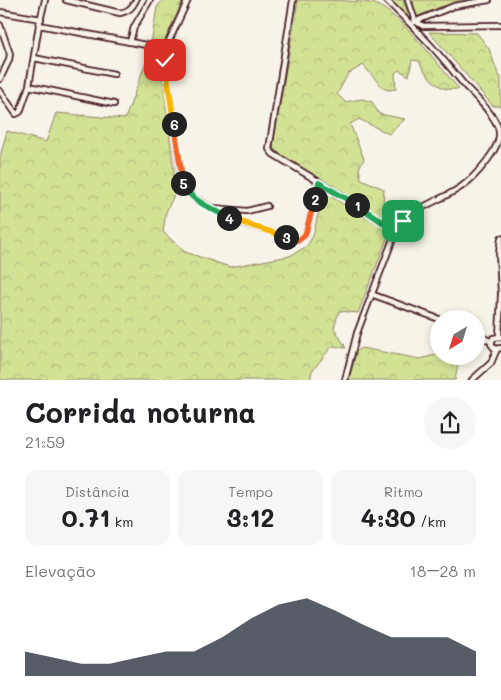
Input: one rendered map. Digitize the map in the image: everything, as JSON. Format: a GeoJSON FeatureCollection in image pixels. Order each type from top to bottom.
{"type":"FeatureCollection","features":[{"type":"Feature","properties":{"kind":"street"},"geometry":{"type":"LineString","coordinates":[[0,91],[16,114],[20,112],[29,86],[45,0]]}},
{"type":"Feature","properties":{"kind":"street"},"geometry":{"type":"LineString","coordinates":[[66,0],[120,13],[126,12],[133,6],[136,0]]}},
{"type":"Feature","properties":{"kind":"street"},"geometry":{"type":"LineString","coordinates":[[130,42],[134,26],[150,0]]}},
{"type":"Feature","properties":{"kind":"street"},"geometry":{"type":"LineString","coordinates":[[188,0],[168,43],[165,60],[181,177],[188,193],[234,221],[299,240],[305,235],[319,183]]}},
{"type":"Feature","properties":{"kind":"street"},"geometry":{"type":"LineString","coordinates":[[292,0],[269,149],[273,154],[396,231]]}},
{"type":"Feature","properties":{"kind":"street"},"geometry":{"type":"LineString","coordinates":[[345,380],[357,333],[396,231],[403,221],[412,214],[450,194],[471,179],[493,151],[499,134],[496,122],[412,23],[386,0],[382,0]]}},
{"type":"Feature","properties":{"kind":"street"},"geometry":{"type":"LineString","coordinates":[[408,0],[412,23]]}},
{"type":"Feature","properties":{"kind":"street"},"geometry":{"type":"LineString","coordinates":[[412,23],[454,6],[489,0]]}},
{"type":"Feature","properties":{"kind":"street"},"geometry":{"type":"LineString","coordinates":[[0,12],[41,19]]}},
{"type":"Feature","properties":{"kind":"street"},"geometry":{"type":"LineString","coordinates":[[412,23],[423,26],[501,25]]}},
{"type":"Feature","properties":{"kind":"street"},"geometry":{"type":"LineString","coordinates":[[0,25],[10,54],[0,79]]}},
{"type":"Feature","properties":{"kind":"street"},"geometry":{"type":"LineString","coordinates":[[39,25],[146,45]]}},
{"type":"Feature","properties":{"kind":"street"},"geometry":{"type":"LineString","coordinates":[[34,58],[114,74]]}},
{"type":"Feature","properties":{"kind":"street"},"geometry":{"type":"LineString","coordinates":[[29,86],[114,104]]}},
{"type":"Feature","properties":{"kind":"street"},"geometry":{"type":"LineString","coordinates":[[211,208],[241,211],[267,206]]}},
{"type":"Feature","properties":{"kind":"street"},"geometry":{"type":"LineString","coordinates":[[234,221],[241,211]]}},
{"type":"Feature","properties":{"kind":"street"},"geometry":{"type":"LineString","coordinates":[[472,380],[491,363],[499,349],[493,348],[492,342],[495,337],[500,337],[501,294],[499,253],[501,238]]}},
{"type":"Feature","properties":{"kind":"street"},"geometry":{"type":"LineString","coordinates":[[371,294],[430,316]]}},
{"type":"Feature","properties":{"kind":"street"},"geometry":{"type":"LineString","coordinates":[[485,338],[492,342]]}},
{"type":"Feature","properties":{"kind":"green space"},"geometry":{"type":"Polygon","coordinates":[[[163,0],[183,0],[162,47],[161,61],[176,191],[166,212],[163,232],[185,252],[230,267],[290,256],[307,246],[313,236],[323,192],[390,231],[358,313],[339,311],[334,328],[346,348],[332,346],[312,371],[310,380],[0,380],[0,157],[7,131],[46,142],[56,113],[125,119],[150,51],[157,7],[163,0]]]}},
{"type":"Feature","properties":{"kind":"green space"},"geometry":{"type":"Polygon","coordinates":[[[298,0],[338,0],[375,4],[396,18],[408,29],[459,89],[447,89],[439,86],[423,69],[419,61],[412,60],[409,76],[399,70],[395,73],[396,89],[388,90],[383,88],[363,65],[348,74],[337,94],[345,102],[362,99],[372,102],[379,114],[405,119],[389,134],[359,119],[350,124],[364,159],[359,168],[361,179],[384,189],[383,205],[393,208],[389,224],[274,150],[273,145],[298,0]]]}},
{"type":"Feature","properties":{"kind":"green space"},"geometry":{"type":"Polygon","coordinates":[[[390,0],[403,0],[408,14],[407,18],[390,0]]]}},
{"type":"Feature","properties":{"kind":"green space"},"geometry":{"type":"Polygon","coordinates":[[[413,0],[474,0],[440,7],[416,17],[413,0]]]}},
{"type":"Feature","properties":{"kind":"green space"},"geometry":{"type":"Polygon","coordinates":[[[429,32],[477,33],[489,49],[501,77],[501,106],[493,106],[429,32]]]}},
{"type":"Feature","properties":{"kind":"green space"},"geometry":{"type":"Polygon","coordinates":[[[361,348],[420,359],[430,356],[430,365],[458,365],[455,380],[349,380],[356,352],[361,348]]]}},
{"type":"Feature","properties":{"kind":"route"},"geometry":{"type":"LineString","coordinates":[[165,60],[181,177],[188,193],[194,198],[234,221],[299,240],[305,235],[319,183],[396,231],[403,221]]}}]}
